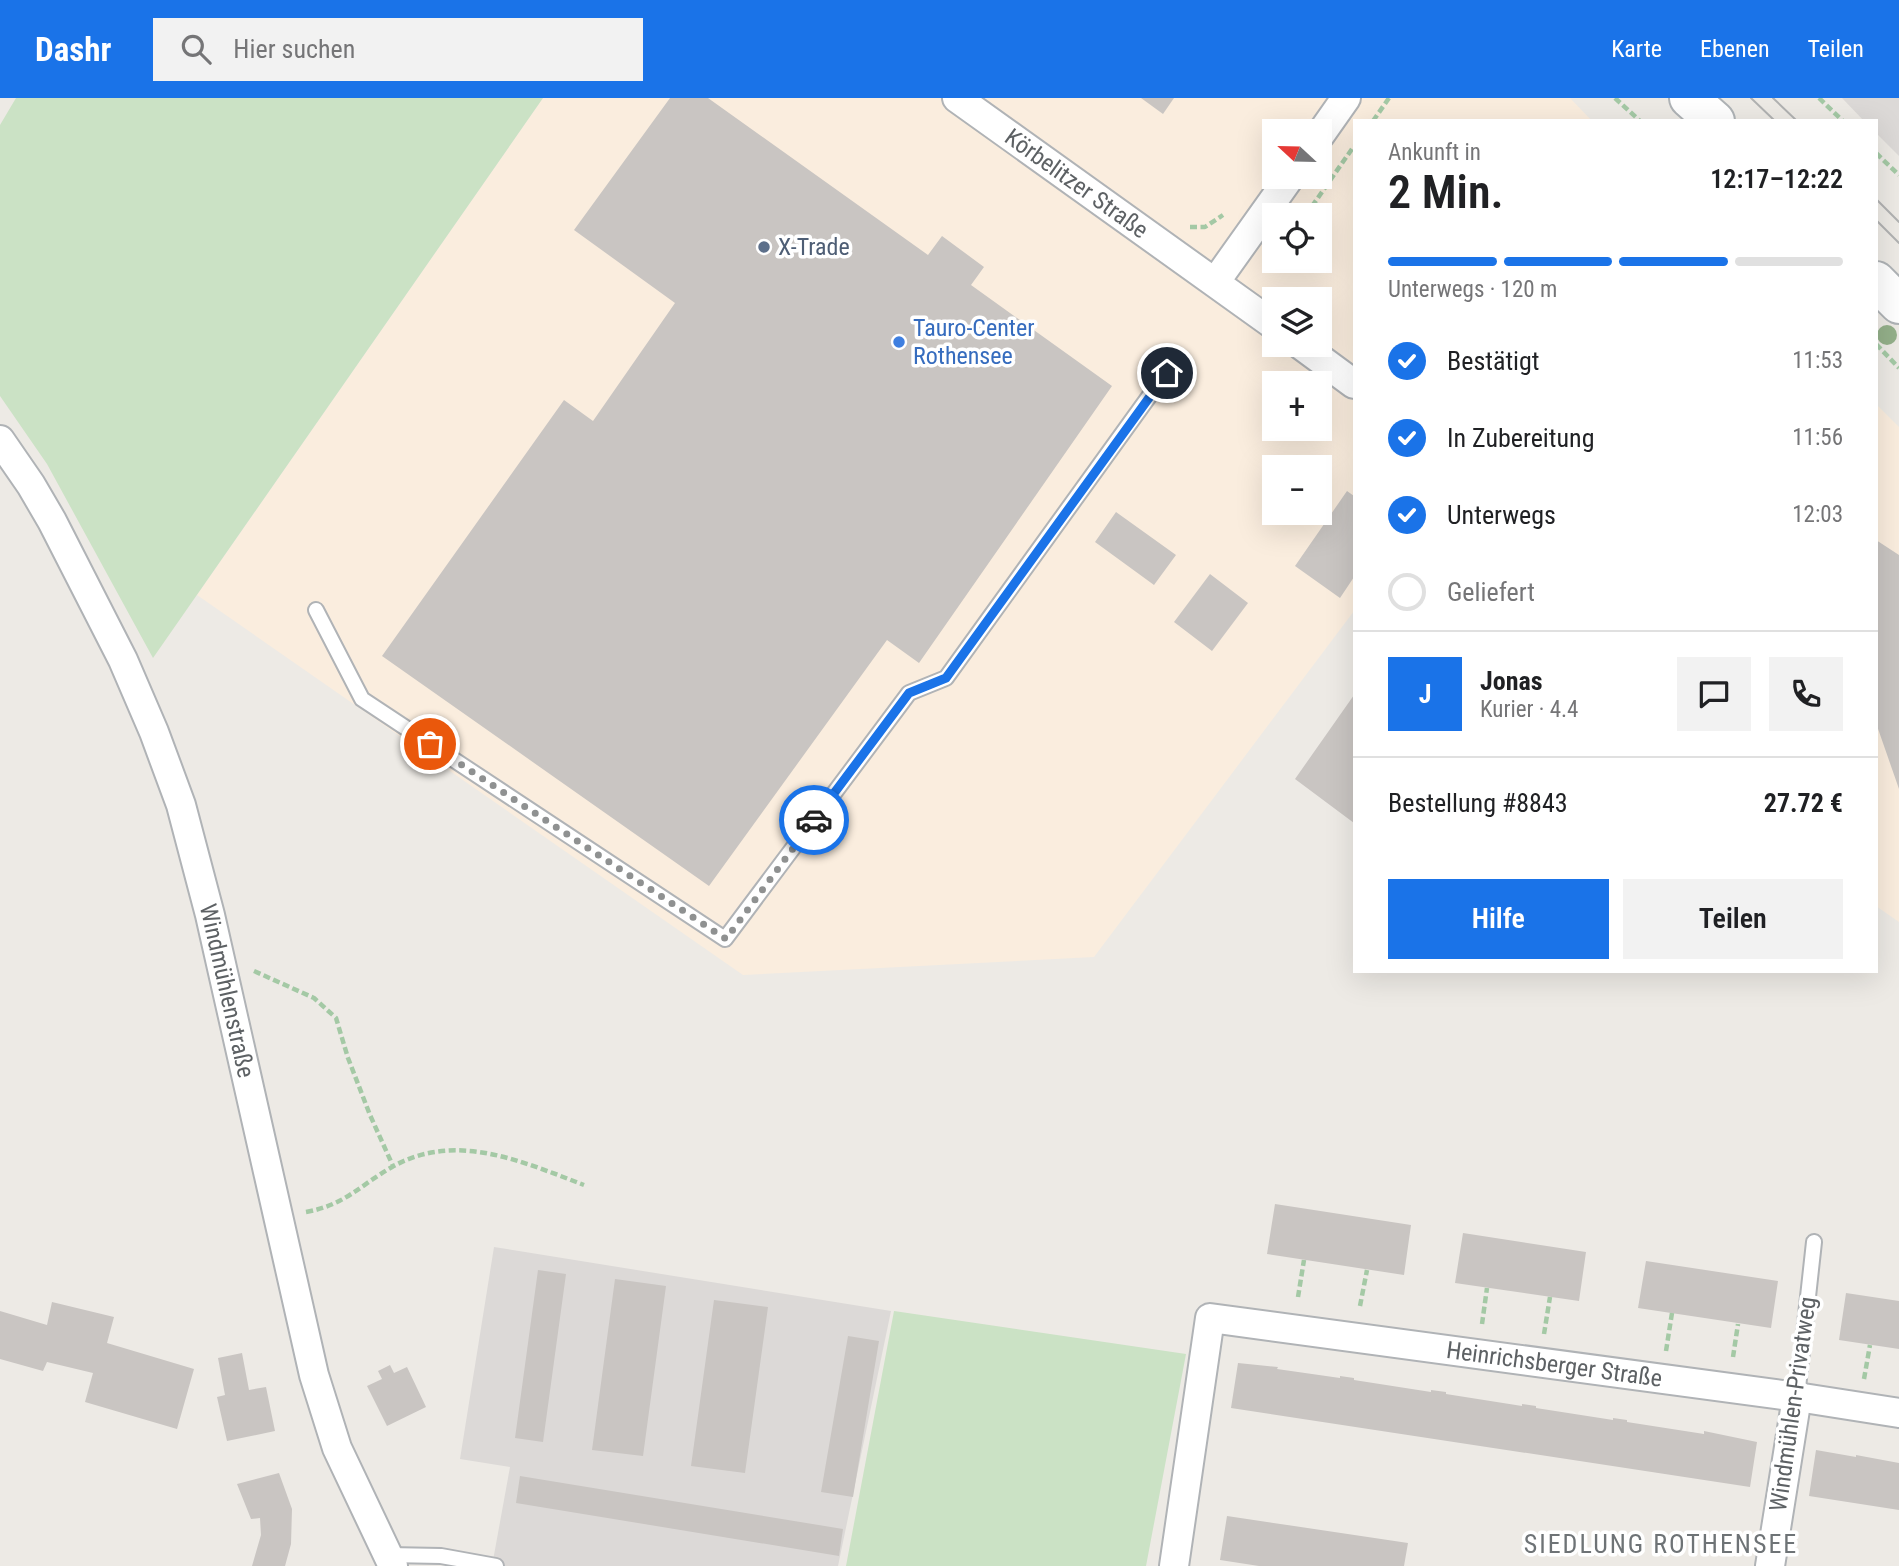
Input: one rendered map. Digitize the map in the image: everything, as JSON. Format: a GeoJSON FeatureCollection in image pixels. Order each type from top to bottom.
{"type":"FeatureCollection","features":[{"type":"Feature","properties":{"kind":"main road"},"geometry":{"type":"LineString","coordinates":[[1689,98],[1713,119]]}},
{"type":"Feature","properties":{"kind":"main road"},"geometry":{"type":"LineString","coordinates":[[1878,283],[1899,304]]}},
{"type":"Feature","properties":{"kind":"street","name":"Körbelitzer Straße"},"geometry":{"type":"LineString","coordinates":[[957,98],[1262,316]]}},
{"type":"Feature","properties":{"kind":"street"},"geometry":{"type":"LineString","coordinates":[[1331,119],[1346,98]]}},
{"type":"Feature","properties":{"kind":"street"},"geometry":{"type":"LineString","coordinates":[[1216,281],[1281,189]]}},
{"type":"Feature","properties":{"kind":"street"},"geometry":{"type":"LineString","coordinates":[[1317,357],[1353,383]]}},
{"type":"Feature","properties":{"kind":"street","name":"Windmühlenstraße"},"geometry":{"type":"LineString","coordinates":[[0,440],[32,485],[123,660],[181,805],[219,955],[314,1375],[328,1424],[391,1560]]}},
{"type":"Feature","properties":{"kind":"street","name":"Heinrichsberger Straße"},"geometry":{"type":"LineString","coordinates":[[1174,1566],[1210,1318],[1899,1413]]}},
{"type":"Feature","properties":{"kind":"street","name":"Windmühlen-Privatweg"},"geometry":{"type":"LineString","coordinates":[[1770,1566],[1797,1397]]}},
{"type":"Feature","properties":{"kind":"lane"},"geometry":{"type":"LineString","coordinates":[[316,610],[362,699],[726,939],[909,693],[946,678],[1167,373]]}},
{"type":"Feature","properties":{"kind":"lane","name":"Windmühlen-Privatweg"},"geometry":{"type":"LineString","coordinates":[[1797,1397],[1814,1241]]}},
{"type":"Feature","properties":{"kind":"lane"},"geometry":{"type":"LineString","coordinates":[[391,1560],[441,1556],[496,1566]]}},
{"type":"Feature","properties":{"kind":"path"},"geometry":{"type":"LineString","coordinates":[[1374,119],[1389,98]]}},
{"type":"Feature","properties":{"kind":"path"},"geometry":{"type":"LineString","coordinates":[[1615,98],[1638,119]]}},
{"type":"Feature","properties":{"kind":"path"},"geometry":{"type":"LineString","coordinates":[[1819,98],[1841,119]]}},
{"type":"Feature","properties":{"kind":"path"},"geometry":{"type":"LineString","coordinates":[[1314,203],[1353,147]]}},
{"type":"Feature","properties":{"kind":"path"},"geometry":{"type":"LineString","coordinates":[[1878,155],[1899,175]]}},
{"type":"Feature","properties":{"kind":"path","name":"Körbelitzer Straße"},"geometry":{"type":"LineString","coordinates":[[1163,244],[1182,228],[1205,227],[1227,213]]}},
{"type":"Feature","properties":{"kind":"path"},"geometry":{"type":"LineString","coordinates":[[1878,346],[1899,368]]}},
{"type":"Feature","properties":{"kind":"path"},"geometry":{"type":"LineString","coordinates":[[219,955],[314,998],[336,1018],[348,1058],[393,1166]]}},
{"type":"Feature","properties":{"kind":"path"},"geometry":{"type":"LineString","coordinates":[[278,1217],[332,1206],[393,1166],[426,1152],[454,1150],[495,1155],[523,1162],[584,1185]]}},
{"type":"Feature","properties":{"kind":"path"},"geometry":{"type":"LineString","coordinates":[[1298,1297],[1304,1260]]}},
{"type":"Feature","properties":{"kind":"path"},"geometry":{"type":"LineString","coordinates":[[1360,1306],[1367,1269]]}},
{"type":"Feature","properties":{"kind":"path"},"geometry":{"type":"LineString","coordinates":[[1482,1324],[1487,1288]]}},
{"type":"Feature","properties":{"kind":"path"},"geometry":{"type":"LineString","coordinates":[[1544,1334],[1550,1297]]}},
{"type":"Feature","properties":{"kind":"path"},"geometry":{"type":"LineString","coordinates":[[1665,1352],[1672,1313]]}},
{"type":"Feature","properties":{"kind":"path"},"geometry":{"type":"LineString","coordinates":[[1732,1362],[1738,1324]]}},
{"type":"Feature","properties":{"kind":"path"},"geometry":{"type":"LineString","coordinates":[[1864,1382],[1870,1345]]}},
{"type":"Feature","properties":{"kind":"shaded area"},"geometry":{"type":"Polygon","coordinates":[[[543,98],[1570,98],[1590,119],[1353,119],[1353,612],[1094,957],[743,975],[197,595],[543,98]]]}},
{"type":"Feature","properties":{"kind":"shaded area"},"geometry":{"type":"Polygon","coordinates":[[[1842,98],[1899,98],[1899,156],[1878,135],[1878,119],[1862,119],[1842,98]]]}},
{"type":"Feature","properties":{"kind":"shaded area"},"geometry":{"type":"Polygon","coordinates":[[[1878,406],[1899,427],[1899,922],[1878,907],[1878,406]]]}},
{"type":"Feature","properties":{"kind":"shaded area"},"geometry":{"type":"Polygon","coordinates":[[[494,1247],[891,1311],[838,1566],[492,1566],[510,1467],[460,1459],[494,1247]]]}},
{"type":"Feature","properties":{"kind":"green space"},"geometry":{"type":"Polygon","coordinates":[[[16,98],[543,98],[153,658],[47,464],[0,396],[0,125],[16,98]]]}},
{"type":"Feature","properties":{"kind":"green space"},"geometry":{"type":"Polygon","coordinates":[[[894,1311],[1186,1354],[1146,1566],[846,1566],[894,1311]]]}},
{"type":"Feature","properties":{"kind":"building"},"geometry":{"type":"Polygon","coordinates":[[[670,98],[708,98],[928,255],[942,236],[984,267],[971,285],[1112,386],[919,663],[887,640],[709,886],[382,656],[564,400],[593,421],[675,303],[574,230],[670,98]]]}},
{"type":"Feature","properties":{"kind":"building"},"geometry":{"type":"Polygon","coordinates":[[[1141,98],[1174,98],[1163,114],[1141,98]]]}},
{"type":"Feature","properties":{"kind":"building"},"geometry":{"type":"Polygon","coordinates":[[[1347,491],[1353,495],[1353,578],[1340,598],[1295,566],[1323,525],[1332,525],[1332,513],[1347,491]]]}},
{"type":"Feature","properties":{"kind":"building"},"geometry":{"type":"Polygon","coordinates":[[[1116,512],[1176,555],[1154,585],[1095,542],[1116,512]]]}},
{"type":"Feature","properties":{"kind":"building"},"geometry":{"type":"Polygon","coordinates":[[[1878,541],[1899,555],[1899,789],[1878,729],[1878,541]]]}},
{"type":"Feature","properties":{"kind":"building"},"geometry":{"type":"Polygon","coordinates":[[[1210,574],[1248,603],[1212,651],[1174,622],[1210,574]]]}},
{"type":"Feature","properties":{"kind":"building"},"geometry":{"type":"Polygon","coordinates":[[[1353,696],[1353,822],[1295,779],[1353,696]]]}},
{"type":"Feature","properties":{"kind":"building"},"geometry":{"type":"Polygon","coordinates":[[[1275,1204],[1411,1225],[1404,1275],[1267,1254],[1275,1204]]]}},
{"type":"Feature","properties":{"kind":"building"},"geometry":{"type":"Polygon","coordinates":[[[1463,1233],[1586,1252],[1579,1301],[1455,1283],[1463,1233]]]}},
{"type":"Feature","properties":{"kind":"building"},"geometry":{"type":"Polygon","coordinates":[[[1646,1261],[1778,1281],[1771,1328],[1638,1308],[1646,1261]]]}},
{"type":"Feature","properties":{"kind":"building"},"geometry":{"type":"Polygon","coordinates":[[[538,1270],[566,1274],[543,1442],[515,1438],[538,1270]]]}},
{"type":"Feature","properties":{"kind":"building"},"geometry":{"type":"Polygon","coordinates":[[[615,1279],[666,1286],[643,1456],[592,1450],[615,1279]]]}},
{"type":"Feature","properties":{"kind":"building"},"geometry":{"type":"Polygon","coordinates":[[[1846,1293],[1899,1301],[1899,1349],[1839,1340],[1846,1293]]]}},
{"type":"Feature","properties":{"kind":"building"},"geometry":{"type":"Polygon","coordinates":[[[714,1300],[768,1307],[745,1473],[691,1466],[714,1300]]]}},
{"type":"Feature","properties":{"kind":"building"},"geometry":{"type":"Polygon","coordinates":[[[52,1302],[114,1317],[107,1343],[194,1369],[177,1429],[85,1402],[93,1373],[47,1362],[43,1371],[0,1359],[0,1311],[47,1325],[52,1302]]]}},
{"type":"Feature","properties":{"kind":"building"},"geometry":{"type":"Polygon","coordinates":[[[848,1336],[879,1341],[853,1497],[821,1492],[848,1336]]]}},
{"type":"Feature","properties":{"kind":"building"},"geometry":{"type":"Polygon","coordinates":[[[242,1353],[249,1390],[266,1387],[275,1431],[227,1441],[217,1397],[225,1395],[218,1358],[242,1353]]]}},
{"type":"Feature","properties":{"kind":"building"},"geometry":{"type":"Polygon","coordinates":[[[1238,1363],[1446,1392],[1704,1434],[1704,1431],[1757,1442],[1750,1487],[1231,1408],[1238,1363]]]}},
{"type":"Feature","properties":{"kind":"building"},"geometry":{"type":"Polygon","coordinates":[[[390,1365],[394,1373],[407,1367],[426,1407],[387,1426],[367,1386],[382,1379],[378,1371],[390,1365]]]}},
{"type":"Feature","properties":{"kind":"building"},"geometry":{"type":"Polygon","coordinates":[[[1816,1450],[1899,1463],[1899,1510],[1809,1496],[1816,1450]]]}},
{"type":"Feature","properties":{"kind":"building"},"geometry":{"type":"Polygon","coordinates":[[[279,1473],[292,1509],[291,1544],[285,1566],[252,1566],[261,1535],[260,1518],[251,1519],[237,1484],[279,1473]]]}},
{"type":"Feature","properties":{"kind":"building"},"geometry":{"type":"Polygon","coordinates":[[[520,1476],[843,1529],[839,1556],[516,1503],[520,1476]]]}},
{"type":"Feature","properties":{"kind":"building"},"geometry":{"type":"Polygon","coordinates":[[[1227,1516],[1408,1543],[1404,1566],[1259,1566],[1220,1560],[1227,1516]]]}},
{"type":"Feature","properties":{"kind":"tram line"},"geometry":{"type":"LineString","coordinates":[[1751,98],[1773,119]]}},
{"type":"Feature","properties":{"kind":"tram line"},"geometry":{"type":"LineString","coordinates":[[1773,98],[1795,119]]}},
{"type":"Feature","properties":{"kind":"tram line"},"geometry":{"type":"LineString","coordinates":[[1878,201],[1899,222]]}},
{"type":"Feature","properties":{"kind":"tram line"},"geometry":{"type":"LineString","coordinates":[[1878,222],[1899,243]]}},
{"type":"Feature","properties":{"kind":"way so far"},"geometry":{"type":"LineString","coordinates":[[430,744],[726,939],[814,820]]}},
{"type":"Feature","properties":{"kind":"place","name":"X-Trade"},"geometry":{"type":"Point","coordinates":[764,247]}},
{"type":"Feature","properties":{"kind":"place","name":"Tauro-Center Rothensee"},"geometry":{"type":"Point","coordinates":[899,342]}},
{"type":"Feature","properties":{"kind":"district","name":"SIEDLUNG ROTHENSEE"},"geometry":{"type":"Point","coordinates":[1661,1544]}},
{"type":"Feature","properties":{"kind":"route"},"geometry":{"type":"LineString","coordinates":[[814,820],[909,693],[946,678],[1167,373]]}}]}
